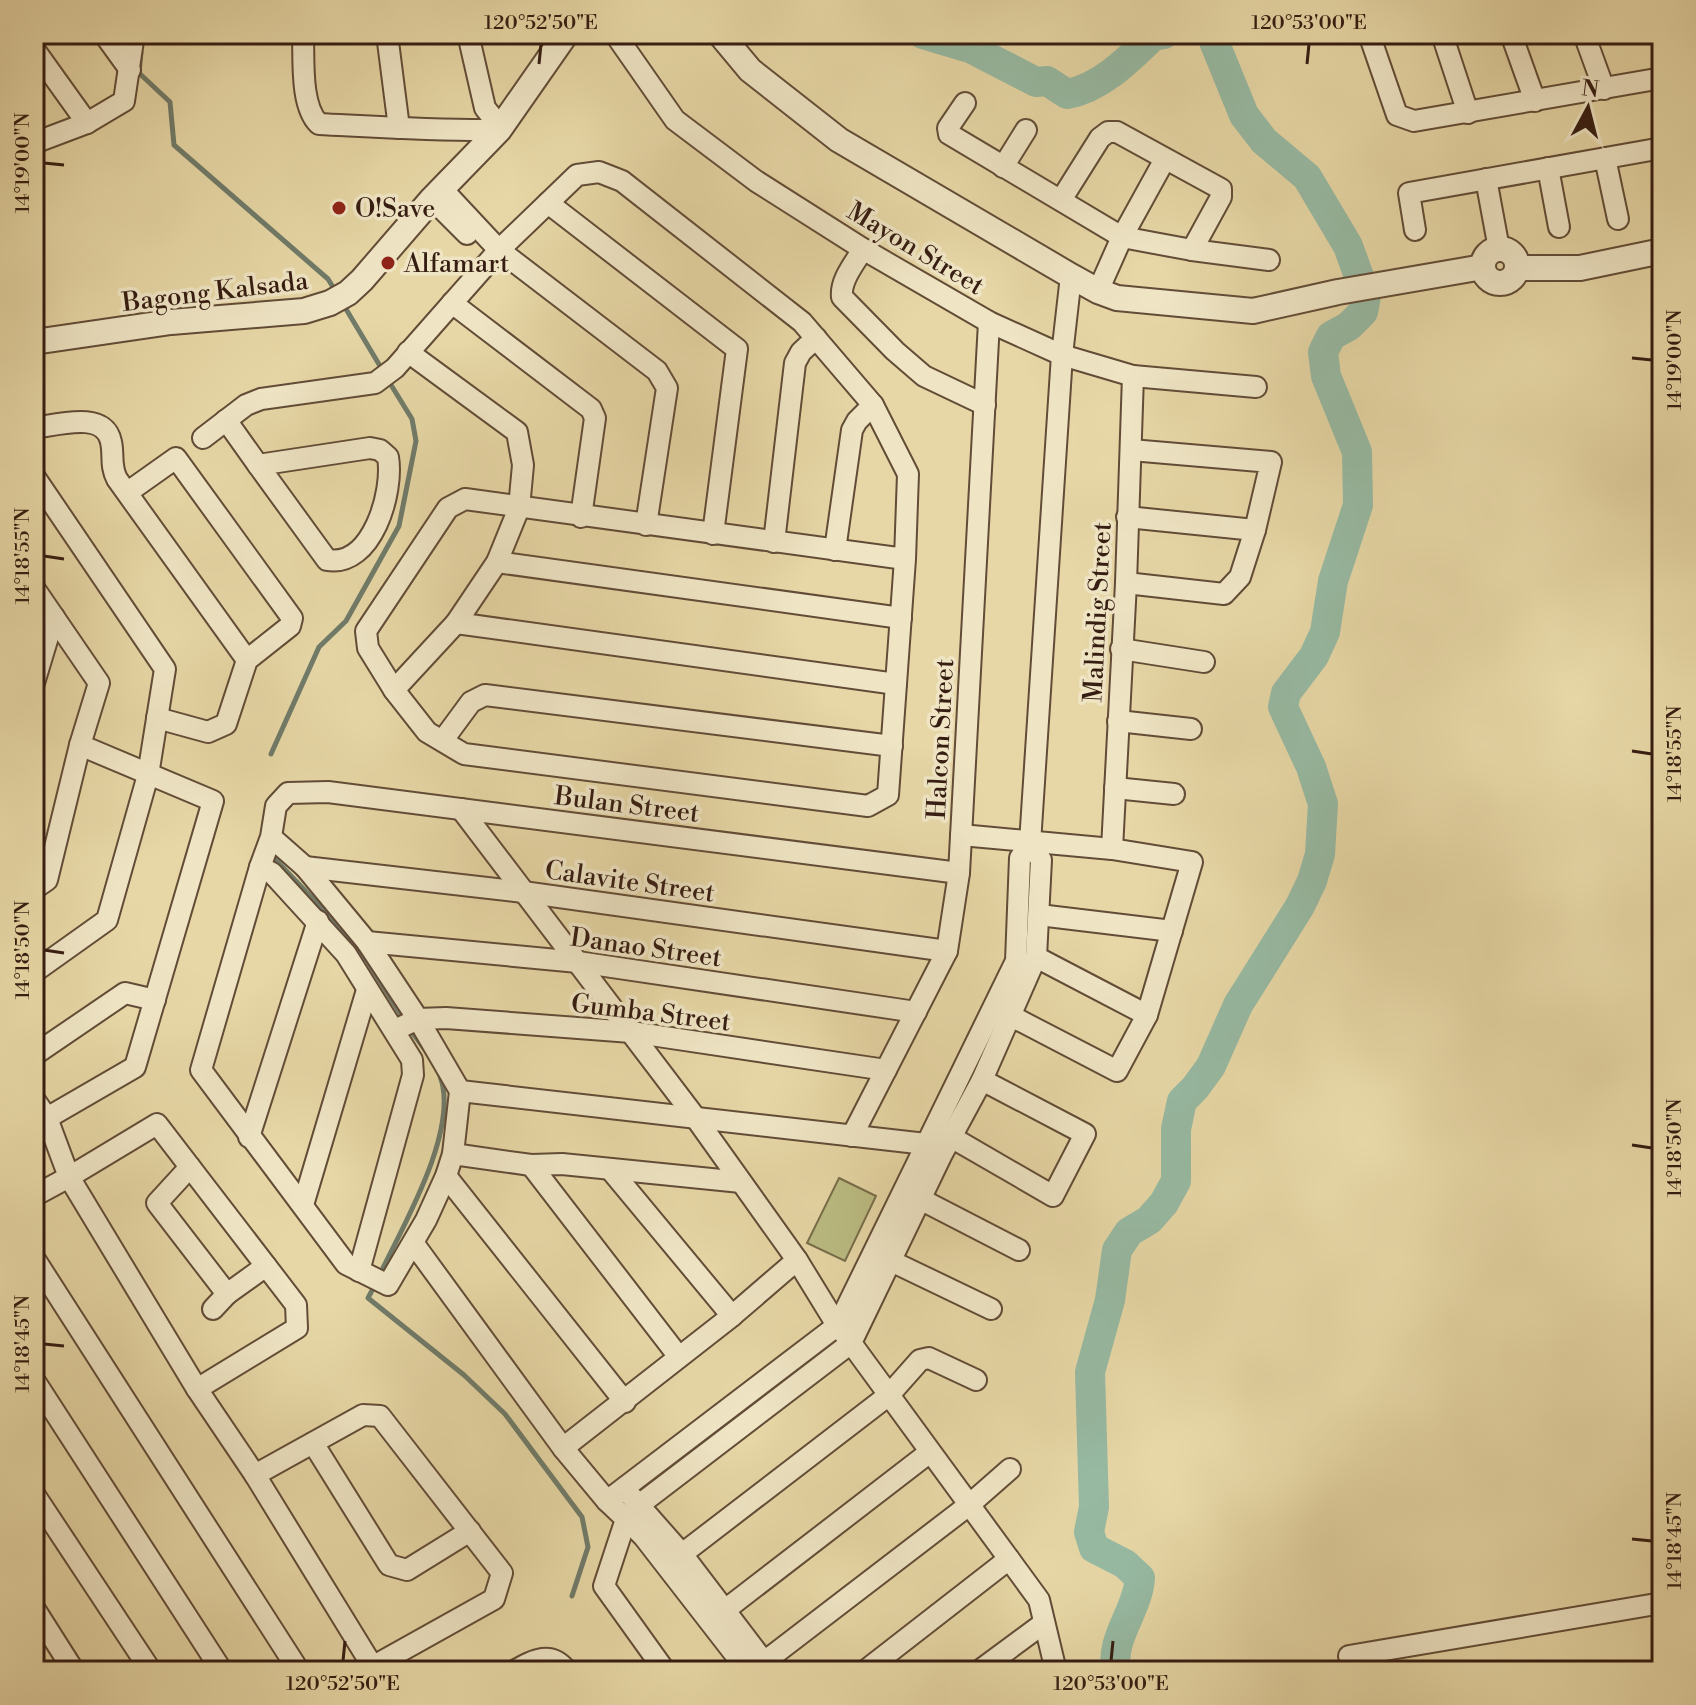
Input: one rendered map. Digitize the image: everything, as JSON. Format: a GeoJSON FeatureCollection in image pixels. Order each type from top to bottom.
{"type":"FeatureCollection","features":[{"type":"Feature","properties":{"kind":"street"},"geometry":{"type":"LineString","coordinates":[[104,34],[130,70]]}},
{"type":"Feature","properties":{"kind":"street"},"geometry":{"type":"LineString","coordinates":[[34,143],[87,123],[124,101],[134,34]]}},
{"type":"Feature","properties":{"kind":"street"},"geometry":{"type":"LineString","coordinates":[[303,34],[304,84],[315,121],[319,124],[425,131],[500,129]]}},
{"type":"Feature","properties":{"kind":"street"},"geometry":{"type":"LineString","coordinates":[[387,34],[399,128]]}},
{"type":"Feature","properties":{"kind":"street"},"geometry":{"type":"LineString","coordinates":[[468,34],[485,108],[500,129]]}},
{"type":"Feature","properties":{"kind":"street","name":"Bagong Kalsada"},"geometry":{"type":"LineString","coordinates":[[34,342],[171,322],[304,311],[339,298],[500,129],[566,34]]}},
{"type":"Feature","properties":{"kind":"street","name":"Mayon Street"},"geometry":{"type":"LineString","coordinates":[[615,34],[675,120],[756,181],[863,249],[989,322],[1062,355],[1133,376],[1256,387]]}},
{"type":"Feature","properties":{"kind":"street"},"geometry":{"type":"LineString","coordinates":[[720,34],[750,70],[839,140],[1098,291],[1140,301],[1239,312],[1388,283],[1491,258]]}},
{"type":"Feature","properties":{"kind":"street"},"geometry":{"type":"LineString","coordinates":[[1369,34],[1397,115],[1414,121],[1662,78]]}},
{"type":"Feature","properties":{"kind":"street"},"geometry":{"type":"LineString","coordinates":[[1442,34],[1468,113]]}},
{"type":"Feature","properties":{"kind":"street"},"geometry":{"type":"LineString","coordinates":[[1511,34],[1535,101]]}},
{"type":"Feature","properties":{"kind":"street"},"geometry":{"type":"LineString","coordinates":[[1584,34],[1604,89]]}},
{"type":"Feature","properties":{"kind":"street"},"geometry":{"type":"LineString","coordinates":[[1659,34],[1662,41]]}},
{"type":"Feature","properties":{"kind":"street"},"geometry":{"type":"LineString","coordinates":[[34,49],[87,123]]}},
{"type":"Feature","properties":{"kind":"street"},"geometry":{"type":"LineString","coordinates":[[965,103],[948,128],[949,134],[1122,237],[1269,260]]}},
{"type":"Feature","properties":{"kind":"street"},"geometry":{"type":"LineString","coordinates":[[1003,167],[1026,130]]}},
{"type":"Feature","properties":{"kind":"street"},"geometry":{"type":"LineString","coordinates":[[1061,200],[1100,138],[1108,132],[1117,132],[1221,189],[1221,197],[1192,250]]}},
{"type":"Feature","properties":{"kind":"street"},"geometry":{"type":"LineString","coordinates":[[1415,230],[1409,193],[1662,148]]}},
{"type":"Feature","properties":{"kind":"street"},"geometry":{"type":"LineString","coordinates":[[1605,158],[1618,219]]}},
{"type":"Feature","properties":{"kind":"street"},"geometry":{"type":"LineString","coordinates":[[1098,291],[1122,237],[1165,159]]}},
{"type":"Feature","properties":{"kind":"street"},"geometry":{"type":"LineString","coordinates":[[1548,168],[1559,227]]}},
{"type":"Feature","properties":{"kind":"street"},"geometry":{"type":"LineString","coordinates":[[203,438],[246,405],[261,399],[375,383],[395,368],[499,250],[577,175],[599,172],[622,181],[802,322],[873,405],[908,474],[905,559],[888,795],[868,806],[464,754],[427,732],[394,690],[368,648],[366,631],[448,508],[465,499],[905,559]]}},
{"type":"Feature","properties":{"kind":"street"},"geometry":{"type":"LineString","coordinates":[[1486,179],[1491,258],[1487,278],[1502,283],[1512,278],[1517,268],[1580,268],[1662,251]]}},
{"type":"Feature","properties":{"kind":"street"},"geometry":{"type":"LineString","coordinates":[[437,194],[468,236],[499,250],[657,371],[667,388],[646,525]]}},
{"type":"Feature","properties":{"kind":"street"},"geometry":{"type":"LineString","coordinates":[[548,203],[737,349],[713,534]]}},
{"type":"Feature","properties":{"kind":"street"},"geometry":{"type":"LineString","coordinates":[[863,249],[844,282],[842,297],[924,376],[985,405]]}},
{"type":"Feature","properties":{"kind":"street"},"geometry":{"type":"LineString","coordinates":[[616,1495],[838,1325],[1016,961],[1020,858],[1030,843],[1062,355],[1071,276]]}},
{"type":"Feature","properties":{"kind":"street"},"geometry":{"type":"LineString","coordinates":[[452,303],[591,409],[595,418],[581,517]]}},
{"type":"Feature","properties":{"kind":"street","name":"Halcon Street"},"geometry":{"type":"LineString","coordinates":[[852,1136],[947,951],[959,873],[989,322]]}},
{"type":"Feature","properties":{"kind":"street"},"geometry":{"type":"LineString","coordinates":[[774,542],[795,363],[801,352],[816,338]]}},
{"type":"Feature","properties":{"kind":"street"},"geometry":{"type":"LineString","coordinates":[[394,690],[456,623],[497,562],[519,508],[523,465],[517,432],[408,352]]}},
{"type":"Feature","properties":{"kind":"street","name":"Malindig Street"},"geometry":{"type":"LineString","coordinates":[[1112,849],[1133,376]]}},
{"type":"Feature","properties":{"kind":"street"},"geometry":{"type":"LineString","coordinates":[[835,550],[852,430],[873,405]]}},
{"type":"Feature","properties":{"kind":"street"},"geometry":{"type":"LineString","coordinates":[[226,420],[258,465],[327,560],[338,562],[351,559],[377,524],[391,474],[388,457],[380,450],[370,448],[258,465]]}},
{"type":"Feature","properties":{"kind":"street"},"geometry":{"type":"LineString","coordinates":[[34,428],[97,423],[105,429],[111,439],[113,471],[247,660]]}},
{"type":"Feature","properties":{"kind":"street"},"geometry":{"type":"LineString","coordinates":[[1126,583],[1224,594],[1240,577],[1271,462],[1131,450]]}},
{"type":"Feature","properties":{"kind":"street"},"geometry":{"type":"LineString","coordinates":[[128,492],[176,458],[292,618],[290,626],[247,660],[226,724],[208,732],[157,718]]}},
{"type":"Feature","properties":{"kind":"street"},"geometry":{"type":"LineString","coordinates":[[34,476],[165,669],[148,775],[107,920],[34,972]]}},
{"type":"Feature","properties":{"kind":"street"},"geometry":{"type":"LineString","coordinates":[[1127,517],[1255,530]]}},
{"type":"Feature","properties":{"kind":"street"},"geometry":{"type":"LineString","coordinates":[[497,562],[901,618]]}},
{"type":"Feature","properties":{"kind":"street"},"geometry":{"type":"LineString","coordinates":[[34,588],[99,683],[80,745],[47,880],[34,889]]}},
{"type":"Feature","properties":{"kind":"street"},"geometry":{"type":"LineString","coordinates":[[34,683],[54,617]]}},
{"type":"Feature","properties":{"kind":"street"},"geometry":{"type":"LineString","coordinates":[[456,623],[896,684]]}},
{"type":"Feature","properties":{"kind":"street"},"geometry":{"type":"LineString","coordinates":[[1121,649],[1204,662]]}},
{"type":"Feature","properties":{"kind":"street"},"geometry":{"type":"LineString","coordinates":[[443,740],[471,702],[485,695],[892,746]]}},
{"type":"Feature","properties":{"kind":"street"},"geometry":{"type":"LineString","coordinates":[[1118,721],[1191,729]]}},
{"type":"Feature","properties":{"kind":"street"},"geometry":{"type":"LineString","coordinates":[[40,1121],[135,1067],[213,801],[80,745]]}},
{"type":"Feature","properties":{"kind":"street"},"geometry":{"type":"LineString","coordinates":[[1115,788],[1174,794]]}},
{"type":"Feature","properties":{"kind":"street","name":"Bulan Street"},"geometry":{"type":"LineString","coordinates":[[271,837],[276,806],[288,793],[328,792],[959,873]]}},
{"type":"Feature","properties":{"kind":"street"},"geometry":{"type":"LineString","coordinates":[[461,809],[695,1117],[797,1260],[838,1325],[1039,1600],[1056,1671]]}},
{"type":"Feature","properties":{"kind":"street"},"geometry":{"type":"LineString","coordinates":[[961,835],[1112,849],[1192,862],[1147,1015],[1117,1071],[1011,1016]]}},
{"type":"Feature","properties":{"kind":"street"},"geometry":{"type":"LineString","coordinates":[[372,1277],[413,1075],[406,1024],[367,942],[305,867],[271,837],[201,1070],[346,1264],[372,1277],[388,1285],[414,1244],[446,1176],[453,1154],[460,1091]]}},
{"type":"Feature","properties":{"kind":"street"},"geometry":{"type":"LineString","coordinates":[[665,1671],[604,1586],[632,1512],[851,1343],[982,1080],[1036,957],[1041,860],[1030,843]]}},
{"type":"Feature","properties":{"kind":"street"},"geometry":{"type":"LineString","coordinates":[[260,867],[272,873],[318,921],[346,954],[367,990],[406,1024],[460,1091],[926,1144]]}},
{"type":"Feature","properties":{"kind":"street","name":"Calavite Street"},"geometry":{"type":"LineString","coordinates":[[305,867],[523,892],[947,951]]}},
{"type":"Feature","properties":{"kind":"street"},"geometry":{"type":"LineString","coordinates":[[1039,915],[1172,931]]}},
{"type":"Feature","properties":{"kind":"street"},"geometry":{"type":"LineString","coordinates":[[249,1137],[318,921]]}},
{"type":"Feature","properties":{"kind":"street","name":"Danao Street"},"geometry":{"type":"LineString","coordinates":[[367,942],[578,962],[916,1012]]}},
{"type":"Feature","properties":{"kind":"street"},"geometry":{"type":"LineString","coordinates":[[1036,957],[1147,1015]]}},
{"type":"Feature","properties":{"kind":"street"},"geometry":{"type":"LineString","coordinates":[[303,1205],[367,990]]}},
{"type":"Feature","properties":{"kind":"street"},"geometry":{"type":"LineString","coordinates":[[34,1055],[125,993],[155,1000]]}},
{"type":"Feature","properties":{"kind":"street","name":"Gumba Street"},"geometry":{"type":"LineString","coordinates":[[406,1024],[446,1018],[631,1032],[886,1070]]}},
{"type":"Feature","properties":{"kind":"street"},"geometry":{"type":"LineString","coordinates":[[951,1137],[1053,1196],[1085,1134],[982,1080]]}},
{"type":"Feature","properties":{"kind":"street"},"geometry":{"type":"LineString","coordinates":[[34,1099],[40,1121],[69,1177],[197,1389],[255,1475],[369,1669],[494,1599],[502,1573],[380,1416],[363,1415],[255,1475]]}},
{"type":"Feature","properties":{"kind":"street"},"geometry":{"type":"LineString","coordinates":[[34,1196],[157,1124],[296,1305],[297,1328],[197,1389]]}},
{"type":"Feature","properties":{"kind":"street"},"geometry":{"type":"LineString","coordinates":[[453,1154],[531,1165],[562,1164],[741,1182]]}},
{"type":"Feature","properties":{"kind":"street"},"geometry":{"type":"LineString","coordinates":[[531,1165],[679,1357]]}},
{"type":"Feature","properties":{"kind":"street"},"geometry":{"type":"LineString","coordinates":[[190,1167],[157,1203],[220,1302],[266,1266]]}},
{"type":"Feature","properties":{"kind":"street"},"geometry":{"type":"LineString","coordinates":[[610,1169],[732,1316]]}},
{"type":"Feature","properties":{"kind":"street"},"geometry":{"type":"LineString","coordinates":[[446,1176],[625,1402]]}},
{"type":"Feature","properties":{"kind":"street"},"geometry":{"type":"LineString","coordinates":[[922,1200],[1019,1250]]}},
{"type":"Feature","properties":{"kind":"street"},"geometry":{"type":"LineString","coordinates":[[414,1244],[563,1448],[682,1554],[725,1610],[761,1668]]}},
{"type":"Feature","properties":{"kind":"street"},"geometry":{"type":"LineString","coordinates":[[34,1258],[299,1671]]}},
{"type":"Feature","properties":{"kind":"street"},"geometry":{"type":"LineString","coordinates":[[563,1448],[625,1402],[797,1260]]}},
{"type":"Feature","properties":{"kind":"street"},"geometry":{"type":"LineString","coordinates":[[891,1261],[991,1309]]}},
{"type":"Feature","properties":{"kind":"street"},"geometry":{"type":"LineString","coordinates":[[682,1554],[889,1395],[924,1358],[976,1380]]}},
{"type":"Feature","properties":{"kind":"street"},"geometry":{"type":"LineString","coordinates":[[34,1380],[222,1671]]}},
{"type":"Feature","properties":{"kind":"street"},"geometry":{"type":"LineString","coordinates":[[313,1443],[389,1565],[407,1570],[470,1531]]}},
{"type":"Feature","properties":{"kind":"street"},"geometry":{"type":"LineString","coordinates":[[725,1610],[930,1452]]}},
{"type":"Feature","properties":{"kind":"street"},"geometry":{"type":"LineString","coordinates":[[761,1668],[969,1505],[1010,1469]]}},
{"type":"Feature","properties":{"kind":"street"},"geometry":{"type":"LineString","coordinates":[[34,1494],[151,1671]]}},
{"type":"Feature","properties":{"kind":"street"},"geometry":{"type":"LineString","coordinates":[[632,1512],[644,1537],[761,1668]]}},
{"type":"Feature","properties":{"kind":"street"},"geometry":{"type":"LineString","coordinates":[[865,1671],[1009,1559]]}},
{"type":"Feature","properties":{"kind":"street"},"geometry":{"type":"LineString","coordinates":[[1349,1656],[1662,1603]]}},
{"type":"Feature","properties":{"kind":"street"},"geometry":{"type":"LineString","coordinates":[[34,1608],[74,1671]]}},
{"type":"Feature","properties":{"kind":"street"},"geometry":{"type":"LineString","coordinates":[[979,1671],[1044,1623]]}},
{"type":"Feature","properties":{"kind":"street"},"geometry":{"type":"LineString","coordinates":[[514,1671],[537,1658],[551,1658],[561,1663],[567,1671]]}},
{"type":"Feature","properties":{"kind":"green space"},"geometry":{"type":"Polygon","coordinates":[[[839,1178],[876,1196],[845,1261],[807,1243],[839,1178]]]}},
{"type":"Feature","properties":{"kind":"waterway"},"geometry":{"type":"LineString","coordinates":[[923,34],[970,48],[1036,82],[1047,81],[1067,94],[1103,79],[1153,36],[1164,34]]}},
{"type":"Feature","properties":{"kind":"waterway"},"geometry":{"type":"LineString","coordinates":[[1116,1671],[1117,1647],[1135,1601],[1140,1578],[1125,1564],[1094,1548],[1089,1532],[1094,1507],[1090,1372],[1110,1300],[1117,1250],[1129,1232],[1149,1220],[1164,1203],[1176,1181],[1176,1129],[1182,1101],[1211,1066],[1238,1005],[1300,906],[1312,881],[1320,854],[1323,804],[1311,767],[1283,707],[1286,693],[1314,656],[1325,632],[1333,581],[1358,505],[1357,452],[1326,376],[1323,352],[1331,336],[1349,326],[1363,312],[1366,296],[1348,246],[1307,177],[1264,141],[1244,115],[1211,34]]}},
{"type":"Feature","properties":{"kind":"waterway"},"geometry":{"type":"LineString","coordinates":[[141,52],[139,73],[170,102],[174,145],[328,279],[336,292]]}},
{"type":"Feature","properties":{"kind":"waterway"},"geometry":{"type":"LineString","coordinates":[[343,304],[383,371]]}},
{"type":"Feature","properties":{"kind":"waterway"},"geometry":{"type":"LineString","coordinates":[[271,754],[319,647],[346,621],[399,526],[416,441],[412,419],[388,380]]}},
{"type":"Feature","properties":{"kind":"waterway"},"geometry":{"type":"LineString","coordinates":[[273,857],[364,956],[405,1021]]}},
{"type":"Feature","properties":{"kind":"waterway"},"geometry":{"type":"LineString","coordinates":[[380,1274],[426,1177],[442,1123],[444,1098],[438,1070],[410,1029]]}},
{"type":"Feature","properties":{"kind":"waterway"},"geometry":{"type":"LineString","coordinates":[[376,1283],[368,1298],[464,1375],[505,1414],[582,1517],[588,1547],[572,1596]]}},
{"type":"Feature","properties":{"kind":"place","name":"O!Save"},"geometry":{"type":"Point","coordinates":[339,208]}},
{"type":"Feature","properties":{"kind":"place","name":"Alfamart"},"geometry":{"type":"Point","coordinates":[388,263]}}]}
